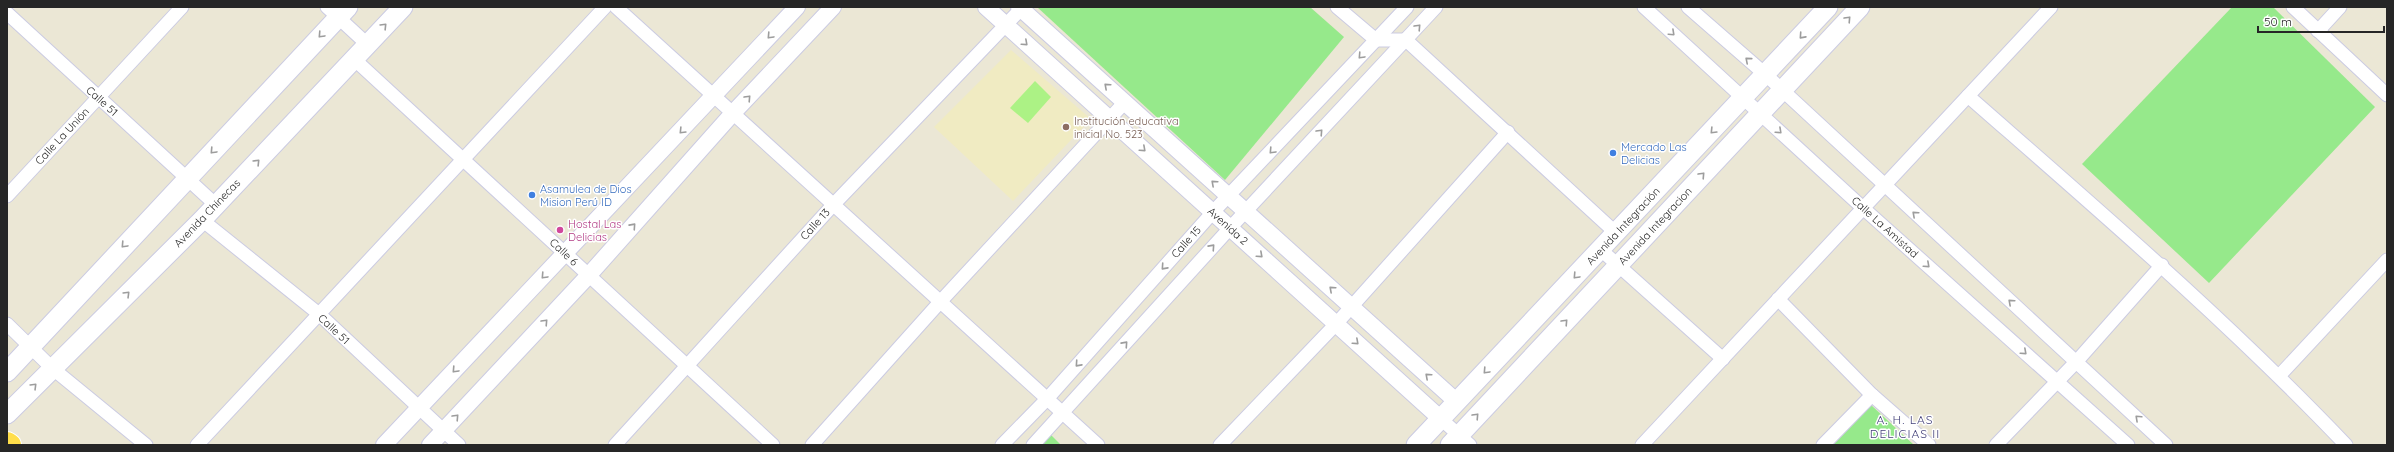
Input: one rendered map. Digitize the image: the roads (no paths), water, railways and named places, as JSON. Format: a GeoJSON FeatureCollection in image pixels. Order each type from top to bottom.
{"type":"FeatureCollection","features":[{"type":"Feature","properties":{"kind":"main road","name":"Avenida Chinecas"},"geometry":{"type":"LineString","coordinates":[[7,414],[202,220],[402,7]]}},
{"type":"Feature","properties":{"kind":"main road","name":"Avenida Integración"},"geometry":{"type":"LineString","coordinates":[[1416,445],[1766,76],[1828,7]]}},
{"type":"Feature","properties":{"kind":"main road","name":"Avenida Integracion"},"geometry":{"type":"LineString","coordinates":[[1459,442],[1618,265],[1860,7]]}},
{"type":"Feature","properties":{"kind":"main road"},"geometry":{"type":"LineString","coordinates":[[7,372],[187,178],[338,10]]}},
{"type":"Feature","properties":{"kind":"street","name":"Calle La Unión"},"geometry":{"type":"LineString","coordinates":[[7,196],[182,7]]}},
{"type":"Feature","properties":{"kind":"street"},"geometry":{"type":"LineString","coordinates":[[197,445],[605,7]]}},
{"type":"Feature","properties":{"kind":"street"},"geometry":{"type":"LineString","coordinates":[[616,7],[1098,445]]}},
{"type":"Feature","properties":{"kind":"street"},"geometry":{"type":"LineString","coordinates":[[384,445],[714,97],[797,7]]}},
{"type":"Feature","properties":{"kind":"street"},"geometry":{"type":"LineString","coordinates":[[430,445],[589,275],[733,113],[833,7]]}},
{"type":"Feature","properties":{"kind":"street","name":"Avenida 2"},"geometry":{"type":"LineString","coordinates":[[986,7],[1441,419],[1459,442]]}},
{"type":"Feature","properties":{"kind":"street"},"geometry":{"type":"LineString","coordinates":[[1337,7],[1376,40],[1406,40],[1508,132],[1616,233]]}},
{"type":"Feature","properties":{"kind":"street","name":"Calle 15"},"geometry":{"type":"LineString","coordinates":[[1002,445],[1047,399],[1213,212],[1406,7]]}},
{"type":"Feature","properties":{"kind":"street"},"geometry":{"type":"LineString","coordinates":[[1033,445],[1230,228],[1436,7]]}},
{"type":"Feature","properties":{"kind":"street","name":"Calle La Amistad"},"geometry":{"type":"LineString","coordinates":[[1644,7],[1863,208],[2128,445]]}},
{"type":"Feature","properties":{"kind":"street"},"geometry":{"type":"LineString","coordinates":[[1688,7],[1782,90],[1884,186],[2077,361],[2166,445]]}},
{"type":"Feature","properties":{"kind":"street"},"geometry":{"type":"LineString","coordinates":[[1642,445],[2051,7]]}},
{"type":"Feature","properties":{"kind":"street"},"geometry":{"type":"LineString","coordinates":[[2293,7],[2387,95]]}},
{"type":"Feature","properties":{"kind":"street"},"geometry":{"type":"LineString","coordinates":[[2318,31],[2340,7]]}},
{"type":"Feature","properties":{"kind":"street","name":"Avenida 2"},"geometry":{"type":"LineString","coordinates":[[1020,8],[1457,402]]}},
{"type":"Feature","properties":{"kind":"street","name":"Calle 13"},"geometry":{"type":"LineString","coordinates":[[615,445],[833,204],[1006,25],[1020,8]]}},
{"type":"Feature","properties":{"kind":"street"},"geometry":{"type":"LineString","coordinates":[[338,10],[367,44]]}},
{"type":"Feature","properties":{"kind":"street","name":"Calle 51"},"geometry":{"type":"LineString","coordinates":[[9,12],[98,97],[216,204]]}},
{"type":"Feature","properties":{"kind":"street","name":"Calle 6"},"geometry":{"type":"LineString","coordinates":[[354,59],[773,445]]}},
{"type":"Feature","properties":{"kind":"street"},"geometry":{"type":"LineString","coordinates":[[1968,96],[2162,265],[2280,375],[2346,445]]}},
{"type":"Feature","properties":{"kind":"street"},"geometry":{"type":"LineString","coordinates":[[812,445],[940,302],[1125,102]]}},
{"type":"Feature","properties":{"kind":"street"},"geometry":{"type":"LineString","coordinates":[[1220,445],[1336,324],[1508,132]]}},
{"type":"Feature","properties":{"kind":"street","name":"Calle 51"},"geometry":{"type":"LineString","coordinates":[[202,220],[319,314],[418,409],[444,430],[459,445]]}},
{"type":"Feature","properties":{"kind":"street"},"geometry":{"type":"LineString","coordinates":[[1601,250],[1723,358]]}},
{"type":"Feature","properties":{"kind":"street"},"geometry":{"type":"LineString","coordinates":[[2280,375],[2387,260]]}},
{"type":"Feature","properties":{"kind":"street"},"geometry":{"type":"LineString","coordinates":[[1996,445],[2058,382],[2162,265]]}},
{"type":"Feature","properties":{"kind":"street"},"geometry":{"type":"LineString","coordinates":[[1778,299],[1872,395],[1929,445]]}},
{"type":"Feature","properties":{"kind":"street"},"geometry":{"type":"LineString","coordinates":[[7,324],[52,368],[146,445]]}},
{"type":"Feature","properties":{"kind":"street"},"geometry":{"type":"LineString","coordinates":[[1823,445],[1872,395]]}},
{"type":"Feature","properties":{"kind":"place","name":"Institución educativa inicial No. 523"},"geometry":{"type":"Point","coordinates":[1066,127]}},
{"type":"Feature","properties":{"kind":"place","name":"Mercado Las Delicias"},"geometry":{"type":"Point","coordinates":[1613,153]}},
{"type":"Feature","properties":{"kind":"place","name":"Asamulea de Dios Mision Perú ID"},"geometry":{"type":"Point","coordinates":[532,195]}},
{"type":"Feature","properties":{"kind":"place","name":"Hostal Las Delicias"},"geometry":{"type":"Point","coordinates":[560,230]}},
{"type":"Feature","properties":{"kind":"district","name":"A. H. LAS DELICIAS II"},"geometry":{"type":"Point","coordinates":[1905,427]}}]}
